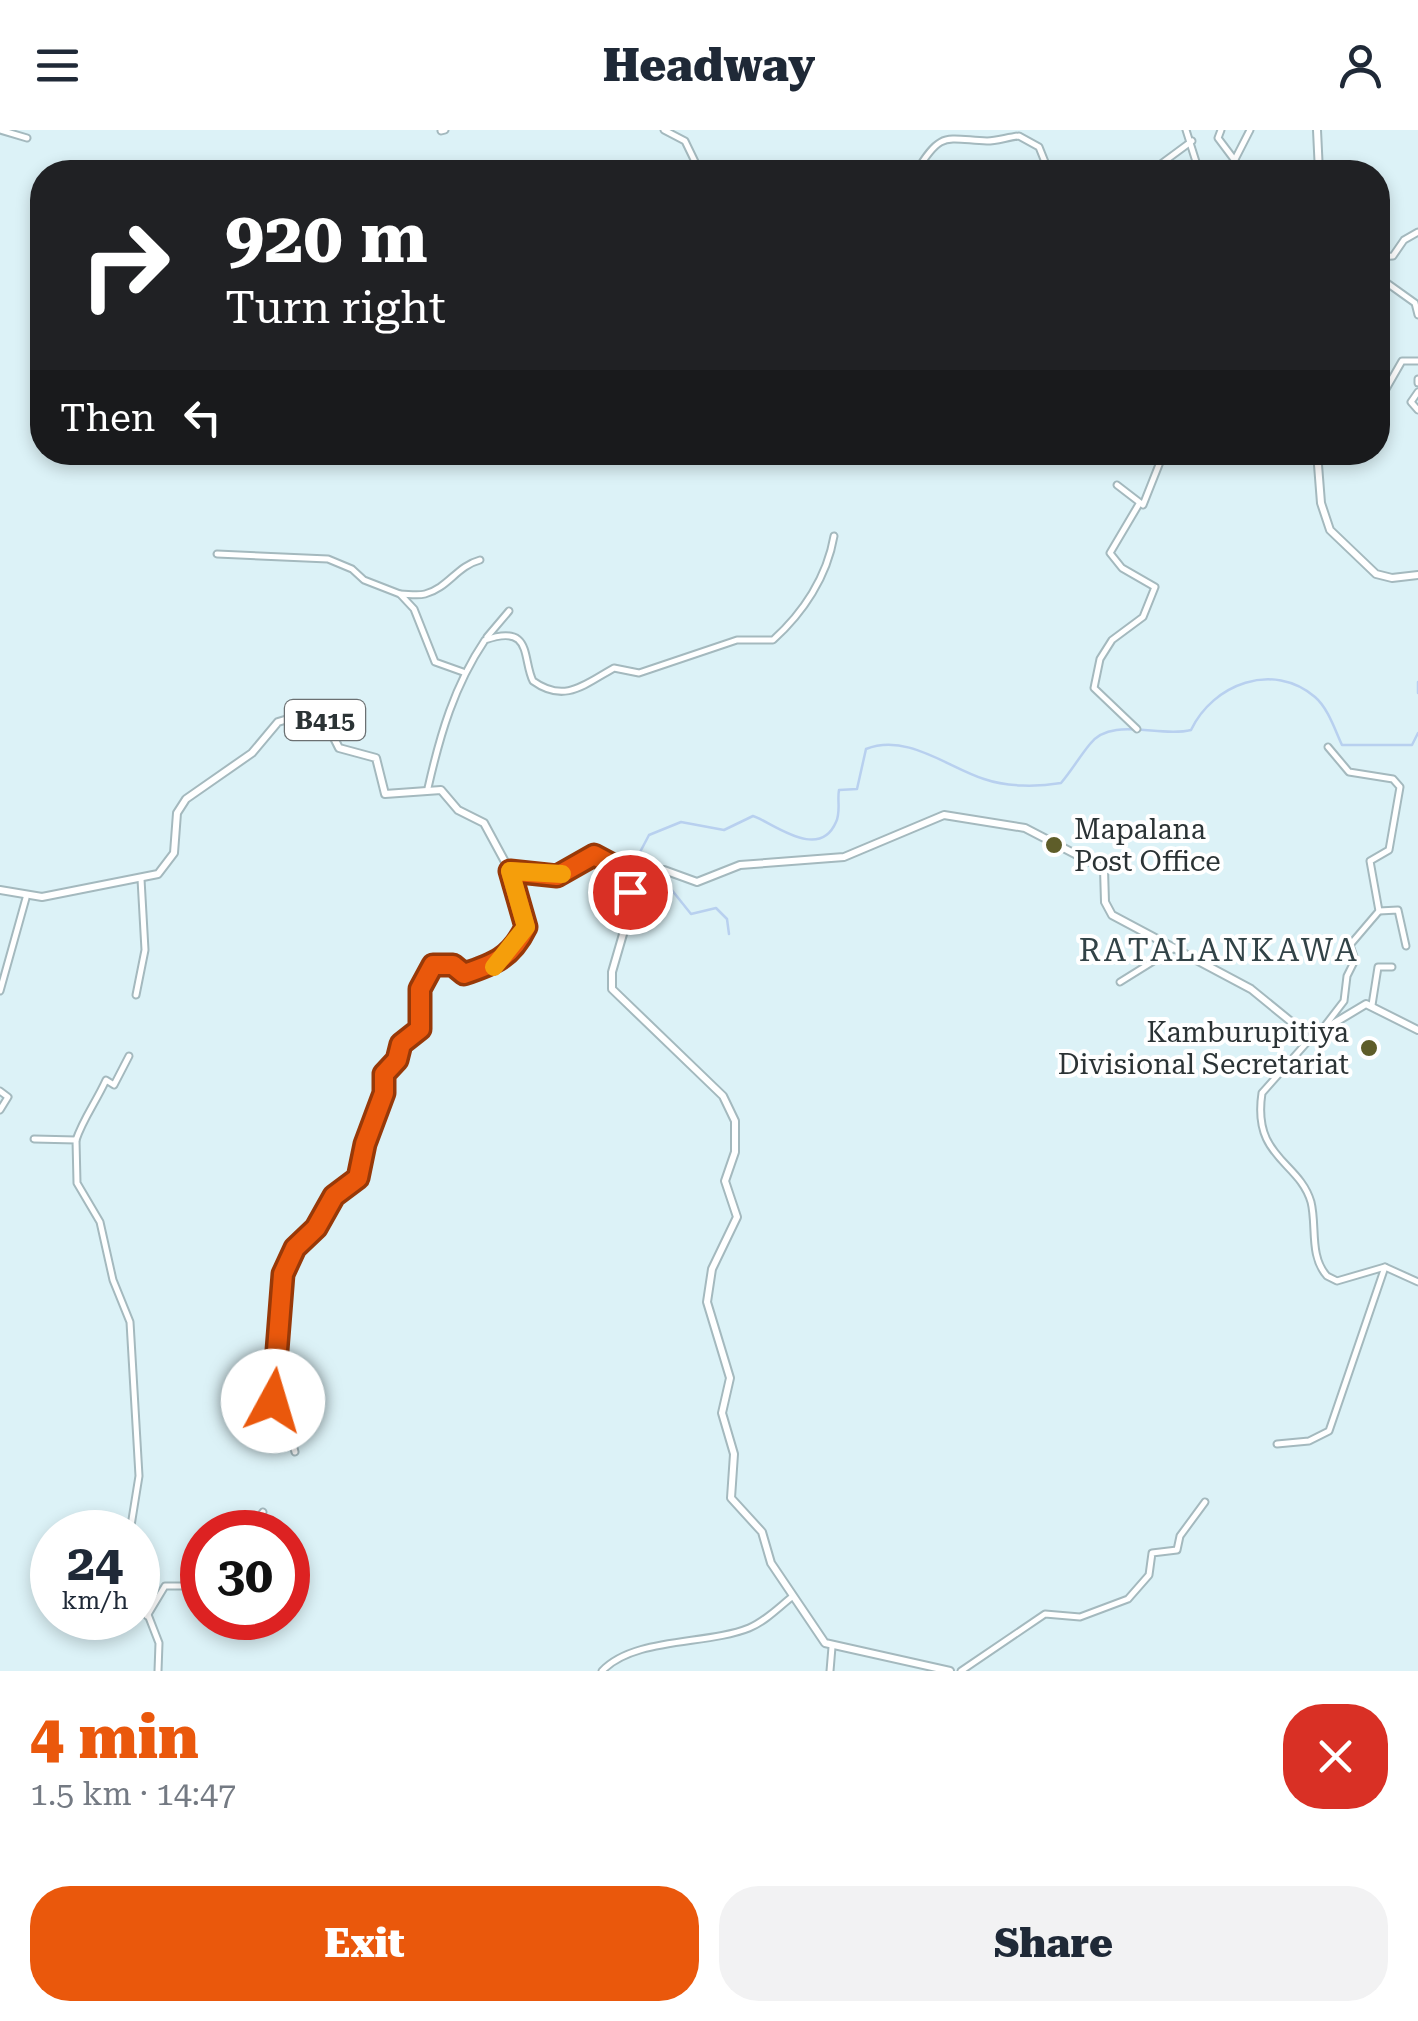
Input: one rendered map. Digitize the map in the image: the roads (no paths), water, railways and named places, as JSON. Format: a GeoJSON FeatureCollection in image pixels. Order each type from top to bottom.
{"type":"FeatureCollection","features":[{"type":"Feature","properties":{"kind":"main road"},"geometry":{"type":"LineString","coordinates":[[1317,130],[1318,160]]}},
{"type":"Feature","properties":{"kind":"main road"},"geometry":{"type":"LineString","coordinates":[[1319,465],[1321,503],[1330,530],[1376,574],[1392,578],[1418,575]]}},
{"type":"Feature","properties":{"kind":"main road","name":"B415"},"geometry":{"type":"LineString","coordinates":[[140,879],[158,874],[170,862],[177,813],[186,799],[252,753],[278,722],[311,712],[330,727],[339,748],[376,758],[385,794],[428,788]]}},
{"type":"Feature","properties":{"kind":"main road"},"geometry":{"type":"LineString","coordinates":[[428,788],[441,790],[458,810],[484,823],[510,871],[557,876],[594,855],[626,872],[645,870],[696,882],[751,863],[844,856],[944,815],[1025,828],[1092,859],[1104,869],[1105,902],[1112,915],[1251,989],[1293,1026],[1316,1031],[1360,1005],[1372,1005],[1418,1030]]}},
{"type":"Feature","properties":{"kind":"main road"},"geometry":{"type":"LineString","coordinates":[[626,872],[630,910],[612,972],[612,989],[723,1096],[735,1121],[734,1152],[724,1182],[736,1217],[712,1269],[707,1302],[730,1378],[722,1413],[734,1454],[729,1490],[762,1532],[771,1563],[795,1594],[819,1638],[832,1646],[950,1671]]}},
{"type":"Feature","properties":{"kind":"main road"},"geometry":{"type":"LineString","coordinates":[[0,890],[26,898],[140,879]]}},
{"type":"Feature","properties":{"kind":"street"},"geometry":{"type":"LineString","coordinates":[[0,130],[27,138]]}},
{"type":"Feature","properties":{"kind":"street"},"geometry":{"type":"LineString","coordinates":[[664,130],[685,141],[694,160]]}},
{"type":"Feature","properties":{"kind":"street"},"geometry":{"type":"LineString","coordinates":[[1186,130],[1196,160]]}},
{"type":"Feature","properties":{"kind":"street"},"geometry":{"type":"LineString","coordinates":[[1237,160],[1250,130]]}},
{"type":"Feature","properties":{"kind":"street"},"geometry":{"type":"LineString","coordinates":[[1218,131],[1235,160]]}},
{"type":"Feature","properties":{"kind":"street"},"geometry":{"type":"LineString","coordinates":[[923,160],[933,144],[942,140],[967,136],[992,141],[1019,136],[1039,147],[1044,160]]}},
{"type":"Feature","properties":{"kind":"street"},"geometry":{"type":"LineString","coordinates":[[1166,160],[1192,141]]}},
{"type":"Feature","properties":{"kind":"street"},"geometry":{"type":"LineString","coordinates":[[1390,256],[1404,240],[1418,232]]}},
{"type":"Feature","properties":{"kind":"street"},"geometry":{"type":"LineString","coordinates":[[1390,285],[1415,303],[1418,315]]}},
{"type":"Feature","properties":{"kind":"street"},"geometry":{"type":"LineString","coordinates":[[1390,386],[1402,360],[1418,361]]}},
{"type":"Feature","properties":{"kind":"street"},"geometry":{"type":"LineString","coordinates":[[1418,392],[1411,402],[1418,410]]}},
{"type":"Feature","properties":{"kind":"street"},"geometry":{"type":"LineString","coordinates":[[1137,729],[1094,688],[1100,660],[1112,640],[1144,617],[1155,587],[1122,568],[1110,552],[1139,504],[1147,502],[1160,465]]}},
{"type":"Feature","properties":{"kind":"street"},"geometry":{"type":"LineString","coordinates":[[1117,484],[1139,504]]}},
{"type":"Feature","properties":{"kind":"street"},"geometry":{"type":"LineString","coordinates":[[485,640],[505,636],[519,642],[530,656],[533,681],[544,688],[569,692],[614,668],[639,674],[738,640],[773,640],[807,602],[831,554],[834,536]]}},
{"type":"Feature","properties":{"kind":"street"},"geometry":{"type":"LineString","coordinates":[[216,554],[328,559],[400,594],[420,618],[431,656],[442,666],[463,672]]}},
{"type":"Feature","properties":{"kind":"street"},"geometry":{"type":"LineString","coordinates":[[400,594],[426,594],[451,580],[464,564],[480,560]]}},
{"type":"Feature","properties":{"kind":"street"},"geometry":{"type":"LineString","coordinates":[[428,788],[463,672],[509,611]]}},
{"type":"Feature","properties":{"kind":"street"},"geometry":{"type":"LineString","coordinates":[[330,727],[346,714]]}},
{"type":"Feature","properties":{"kind":"street"},"geometry":{"type":"LineString","coordinates":[[1328,747],[1349,772],[1393,780],[1400,787],[1389,850],[1370,861],[1379,911]]}},
{"type":"Feature","properties":{"kind":"street"},"geometry":{"type":"LineString","coordinates":[[295,1452],[284,1410],[271,1397],[283,1274],[295,1248],[316,1228],[334,1196],[358,1178],[365,1144],[384,1093],[384,1074],[397,1060],[401,1044],[420,1029],[420,989],[433,965],[453,965],[464,974],[492,968],[524,933],[526,921],[514,895],[510,871]]}},
{"type":"Feature","properties":{"kind":"street"},"geometry":{"type":"LineString","coordinates":[[136,995],[145,950],[140,879]]}},
{"type":"Feature","properties":{"kind":"street"},"geometry":{"type":"LineString","coordinates":[[0,991],[26,898]]}},
{"type":"Feature","properties":{"kind":"street"},"geometry":{"type":"LineString","coordinates":[[1326,1028],[1324,1022],[1346,995],[1346,976],[1355,960],[1350,945],[1379,911],[1397,910],[1406,946]]}},
{"type":"Feature","properties":{"kind":"street"},"geometry":{"type":"LineString","coordinates":[[1120,982],[1175,947]]}},
{"type":"Feature","properties":{"kind":"street"},"geometry":{"type":"LineString","coordinates":[[1372,1005],[1378,967],[1392,967]]}},
{"type":"Feature","properties":{"kind":"street"},"geometry":{"type":"LineString","coordinates":[[1316,1031],[1262,1093],[1262,1126],[1276,1158],[1311,1202],[1310,1227],[1322,1271],[1337,1280],[1385,1267],[1418,1282]]}},
{"type":"Feature","properties":{"kind":"street"},"geometry":{"type":"LineString","coordinates":[[129,1056],[121,1078],[114,1084],[106,1080],[100,1097],[80,1124],[76,1140],[77,1183],[100,1222],[113,1280],[130,1322],[139,1476],[134,1510]]}},
{"type":"Feature","properties":{"kind":"street"},"geometry":{"type":"LineString","coordinates":[[0,1092],[8,1098],[0,1110]]}},
{"type":"Feature","properties":{"kind":"street"},"geometry":{"type":"LineString","coordinates":[[34,1139],[76,1140]]}},
{"type":"Feature","properties":{"kind":"street"},"geometry":{"type":"LineString","coordinates":[[1277,1444],[1308,1441],[1329,1431],[1385,1267]]}},
{"type":"Feature","properties":{"kind":"street"},"geometry":{"type":"LineString","coordinates":[[961,1671],[1045,1614],[1080,1617],[1128,1599],[1149,1575],[1152,1552],[1177,1550],[1180,1536],[1205,1502]]}},
{"type":"Feature","properties":{"kind":"street"},"geometry":{"type":"LineString","coordinates":[[602,1671],[618,1659],[672,1642],[748,1628],[795,1594]]}},
{"type":"Feature","properties":{"kind":"street"},"geometry":{"type":"LineString","coordinates":[[158,1640],[158,1671]]}},
{"type":"Feature","properties":{"kind":"street"},"geometry":{"type":"LineString","coordinates":[[830,1671],[832,1646]]}},
{"type":"Feature","properties":{"kind":"waterway"},"geometry":{"type":"LineString","coordinates":[[642,869],[638,856],[649,835],[681,822],[724,830],[753,816],[795,836],[819,839],[836,822],[839,790],[857,789],[866,749],[881,745],[912,748],[993,782],[1022,786],[1061,783],[1099,736],[1123,729],[1191,730],[1214,700],[1229,690],[1263,679],[1299,686],[1315,697],[1342,745],[1412,745],[1418,733]]}},
{"type":"Feature","properties":{"kind":"waterway"},"geometry":{"type":"LineString","coordinates":[[1418,682],[1418,693]]}},
{"type":"Feature","properties":{"kind":"waterway"},"geometry":{"type":"LineString","coordinates":[[648,874],[663,879],[691,914],[716,908],[727,919],[729,934]]}},
{"type":"Feature","properties":{"kind":"place","name":"Mapalana Post Office"},"geometry":{"type":"Point","coordinates":[1054,845]}},
{"type":"Feature","properties":{"kind":"place","name":"Kamburupitiya Divisional Secretariat"},"geometry":{"type":"Point","coordinates":[1369,1048]}},
{"type":"Feature","properties":{"kind":"district","name":"RATALANKAWA"},"geometry":{"type":"Point","coordinates":[1219,950]}}]}
